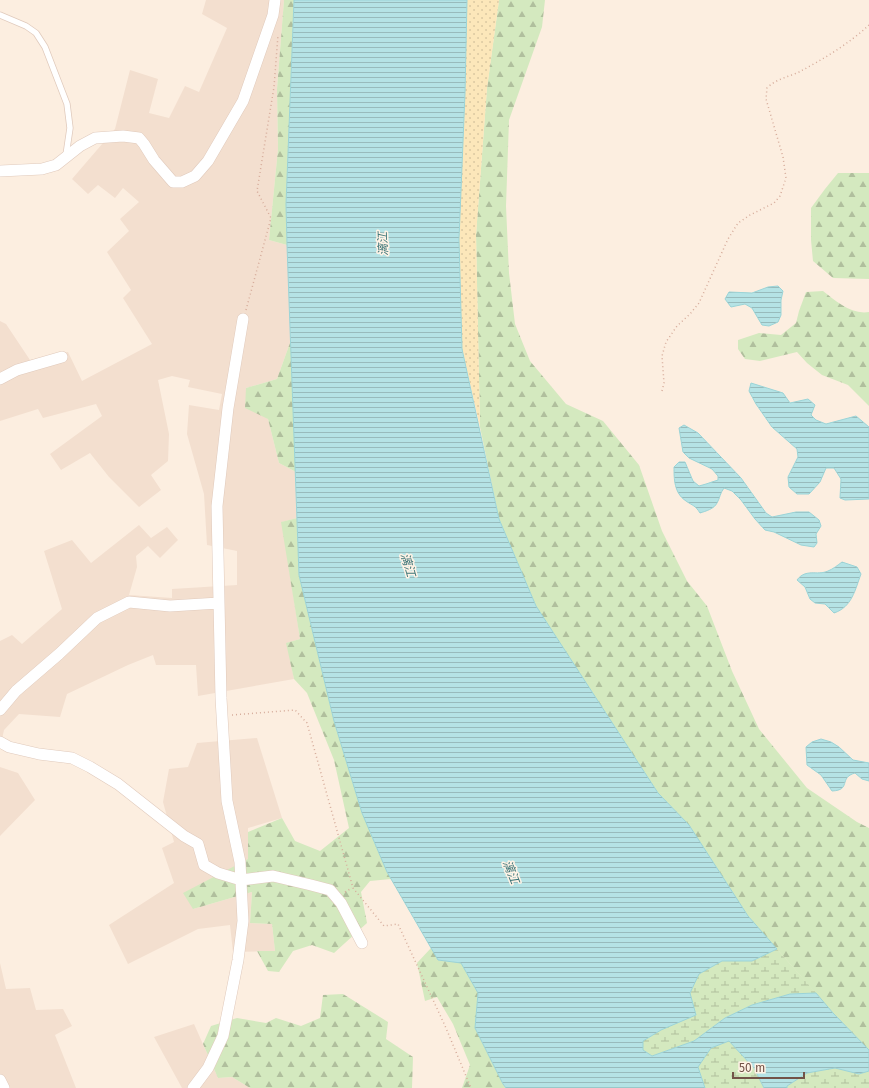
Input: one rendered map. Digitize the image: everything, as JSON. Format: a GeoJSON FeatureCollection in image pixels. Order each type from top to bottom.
{"type":"FeatureCollection","features":[{"type":"Feature","properties":{"kind":"street"},"geometry":{"type":"LineString","coordinates":[[0,171],[42,169],[56,165],[80,146],[95,138],[123,136],[139,138],[154,160],[173,182],[182,182],[195,176],[208,160],[244,101],[273,15],[275,0]]}},
{"type":"Feature","properties":{"kind":"street"},"geometry":{"type":"LineString","coordinates":[[193,1088],[208,1068],[223,1036],[238,960],[243,922],[240,862],[227,801],[222,716],[217,506],[228,408],[243,319]]}},
{"type":"Feature","properties":{"kind":"street"},"geometry":{"type":"LineString","coordinates":[[0,379],[17,370],[62,357]]}},
{"type":"Feature","properties":{"kind":"street"},"geometry":{"type":"LineString","coordinates":[[0,710],[16,691],[59,654],[97,618],[129,602],[170,606],[219,603]]}},
{"type":"Feature","properties":{"kind":"street"},"geometry":{"type":"LineString","coordinates":[[0,742],[9,747],[40,754],[72,758],[90,767],[118,784],[178,831],[198,844],[204,865],[218,873],[241,880],[273,876],[311,884],[330,890],[341,903],[362,943]]}},
{"type":"Feature","properties":{"kind":"street"},"geometry":{"type":"LineString","coordinates":[[0,1080],[4,1088]]}},
{"type":"Feature","properties":{"kind":"lane"},"geometry":{"type":"LineString","coordinates":[[0,15],[26,26],[36,33],[45,47],[67,104],[70,128],[66,158]]}},
{"type":"Feature","properties":{"kind":"path"},"geometry":{"type":"LineString","coordinates":[[662,391],[664,383],[662,356],[666,342],[677,326],[699,303],[728,239],[738,223],[774,203],[780,196],[786,178],[783,157],[766,99],[767,88],[772,83],[799,72],[836,50],[869,25]]}},
{"type":"Feature","properties":{"kind":"path"},"geometry":{"type":"LineString","coordinates":[[243,319],[271,218],[257,191],[274,87],[278,33]]}},
{"type":"Feature","properties":{"kind":"path"},"geometry":{"type":"LineString","coordinates":[[222,716],[295,710],[307,723],[353,888],[384,926],[398,924],[446,1028],[471,1088]]}},
{"type":"Feature","properties":{"kind":"shaded area"},"geometry":{"type":"Polygon","coordinates":[[[206,0],[284,0],[277,89],[278,149],[269,240],[287,245],[291,340],[277,379],[246,388],[268,419],[279,463],[296,472],[297,518],[282,522],[300,639],[287,643],[294,679],[198,696],[196,665],[156,665],[153,655],[128,665],[67,694],[60,717],[19,714],[4,730],[0,748],[0,641],[12,635],[22,644],[62,609],[44,551],[72,540],[91,563],[139,525],[151,538],[167,527],[178,540],[160,558],[148,546],[136,556],[137,567],[129,595],[172,598],[172,589],[237,585],[237,551],[207,545],[204,494],[187,434],[189,405],[219,410],[222,394],[188,387],[190,380],[172,376],[158,380],[169,434],[168,461],[151,475],[161,490],[139,507],[109,477],[90,453],[61,470],[50,454],[102,416],[96,404],[43,418],[38,409],[0,421],[0,321],[6,324],[30,360],[68,352],[82,381],[152,344],[123,298],[131,290],[107,252],[129,231],[120,219],[139,202],[123,188],[115,198],[98,185],[88,194],[72,179],[115,129],[130,70],[158,79],[149,113],[169,118],[185,86],[199,92],[227,28],[202,14],[206,0]]]}},
{"type":"Feature","properties":{"kind":"shaded area"},"geometry":{"type":"Polygon","coordinates":[[[257,738],[282,818],[248,828],[248,859],[193,909],[252,892],[250,923],[272,924],[275,951],[233,952],[230,925],[198,929],[128,964],[109,925],[174,883],[162,848],[174,842],[163,802],[169,769],[188,767],[197,743],[257,738]]]}},
{"type":"Feature","properties":{"kind":"shaded area"},"geometry":{"type":"Polygon","coordinates":[[[0,767],[18,773],[35,800],[0,836],[0,767]]]}},
{"type":"Feature","properties":{"kind":"shaded area"},"geometry":{"type":"Polygon","coordinates":[[[0,963],[6,989],[30,988],[36,1010],[63,1009],[72,1026],[55,1035],[76,1088],[0,1088],[0,963]]]}},
{"type":"Feature","properties":{"kind":"shaded area"},"geometry":{"type":"Polygon","coordinates":[[[194,1024],[218,1078],[232,1077],[250,1088],[182,1088],[154,1037],[194,1024]]]}},
{"type":"Feature","properties":{"kind":"green space"},"geometry":{"type":"Polygon","coordinates":[[[284,0],[294,0],[286,204],[287,245],[269,240],[278,149],[277,89],[284,0]]]}},
{"type":"Feature","properties":{"kind":"green space"},"geometry":{"type":"Polygon","coordinates":[[[499,0],[545,0],[542,27],[509,120],[506,206],[509,273],[515,324],[530,361],[566,404],[603,421],[639,465],[662,531],[687,581],[707,606],[732,671],[759,729],[807,788],[857,822],[869,828],[869,1050],[833,1013],[748,916],[689,825],[658,793],[536,606],[499,519],[480,427],[476,235],[487,88],[499,0]]]}},
{"type":"Feature","properties":{"kind":"green space"},"geometry":{"type":"Polygon","coordinates":[[[838,173],[869,173],[869,279],[833,278],[813,261],[811,240],[811,208],[838,173]]]}},
{"type":"Feature","properties":{"kind":"green space"},"geometry":{"type":"Polygon","coordinates":[[[823,291],[850,309],[869,312],[869,406],[848,385],[822,375],[807,363],[797,352],[760,361],[745,359],[738,349],[738,340],[759,333],[781,335],[796,323],[806,292],[823,291]]]}},
{"type":"Feature","properties":{"kind":"green space"},"geometry":{"type":"Polygon","coordinates":[[[291,340],[296,472],[279,463],[268,419],[245,408],[246,388],[277,379],[291,340]]]}},
{"type":"Feature","properties":{"kind":"green space"},"geometry":{"type":"Polygon","coordinates":[[[297,518],[299,575],[334,721],[362,813],[391,879],[370,881],[361,892],[367,923],[334,953],[312,945],[293,951],[279,972],[268,971],[257,951],[275,951],[272,924],[250,923],[252,892],[193,909],[183,893],[248,859],[248,832],[282,818],[295,841],[320,851],[349,828],[334,760],[307,693],[294,679],[286,643],[300,639],[281,522],[297,518]]]}},
{"type":"Feature","properties":{"kind":"green space"},"geometry":{"type":"Polygon","coordinates":[[[431,948],[438,960],[461,963],[478,993],[475,1028],[506,1088],[462,1088],[470,1065],[453,1024],[437,997],[425,1001],[417,963],[431,948]]]}},
{"type":"Feature","properties":{"kind":"green space"},"geometry":{"type":"Polygon","coordinates":[[[777,949],[816,993],[790,994],[752,1005],[725,1018],[694,1041],[652,1056],[643,1050],[643,1041],[661,1030],[690,993],[699,974],[722,961],[752,961],[777,949]]]}},
{"type":"Feature","properties":{"kind":"green space"},"geometry":{"type":"Polygon","coordinates":[[[343,994],[388,1022],[386,1039],[413,1057],[412,1088],[250,1088],[232,1077],[218,1078],[203,1044],[211,1026],[237,1018],[266,1023],[276,1018],[301,1026],[320,1018],[323,995],[343,994]]]}},
{"type":"Feature","properties":{"kind":"green space"},"geometry":{"type":"Polygon","coordinates":[[[729,1041],[754,1068],[764,1088],[705,1088],[698,1067],[711,1048],[729,1041]]]}},
{"type":"Feature","properties":{"kind":"green space"},"geometry":{"type":"Polygon","coordinates":[[[835,1068],[859,1074],[869,1071],[869,1088],[787,1088],[787,1086],[807,1073],[835,1068]]]}},
{"type":"Feature","properties":{"kind":"sand"},"geometry":{"type":"Polygon","coordinates":[[[467,0],[499,0],[487,88],[476,235],[480,427],[462,349],[459,239],[467,0]]]}},
{"type":"Feature","properties":{"kind":"water","name":"漓江"},"geometry":{"type":"Polygon","coordinates":[[[294,0],[467,0],[459,239],[462,349],[499,519],[536,606],[658,793],[689,825],[748,916],[777,949],[752,961],[722,961],[699,974],[690,993],[696,1015],[661,1030],[643,1041],[643,1050],[652,1056],[694,1041],[725,1018],[752,1005],[790,994],[816,993],[869,1050],[869,1071],[859,1074],[835,1068],[807,1073],[787,1086],[787,1088],[764,1088],[754,1068],[729,1041],[711,1048],[698,1067],[705,1088],[506,1088],[475,1028],[478,993],[461,963],[438,960],[387,872],[362,813],[334,721],[299,575],[286,204],[294,0]]]}},
{"type":"Feature","properties":{"kind":"water"},"geometry":{"type":"Polygon","coordinates":[[[778,286],[783,291],[781,300],[781,315],[778,322],[769,326],[762,325],[752,308],[745,304],[731,307],[725,299],[729,292],[752,293],[768,287],[778,286]]]}},
{"type":"Feature","properties":{"kind":"water"},"geometry":{"type":"Polygon","coordinates":[[[751,383],[783,393],[790,403],[808,399],[815,405],[811,415],[816,420],[826,424],[856,416],[869,427],[869,499],[845,500],[840,498],[841,479],[834,468],[826,468],[820,482],[809,494],[797,494],[789,487],[788,477],[798,457],[797,449],[772,427],[749,391],[751,383]]]}},
{"type":"Feature","properties":{"kind":"water"},"geometry":{"type":"Polygon","coordinates":[[[684,425],[698,433],[741,478],[766,513],[772,517],[796,512],[809,512],[819,520],[821,526],[816,534],[817,543],[814,547],[801,545],[774,532],[765,530],[741,500],[732,491],[724,488],[716,505],[710,510],[700,513],[695,507],[682,498],[677,490],[674,476],[674,467],[679,462],[685,462],[693,481],[699,486],[718,480],[718,476],[712,469],[689,458],[683,452],[679,428],[684,425]]]}},
{"type":"Feature","properties":{"kind":"water"},"geometry":{"type":"Polygon","coordinates":[[[842,562],[857,567],[861,574],[855,592],[849,602],[845,607],[834,613],[825,604],[815,603],[810,599],[805,587],[797,580],[804,574],[828,571],[842,562]]]}},
{"type":"Feature","properties":{"kind":"water"},"geometry":{"type":"Polygon","coordinates":[[[821,739],[831,742],[839,747],[853,760],[869,763],[869,781],[862,779],[855,773],[847,778],[842,788],[832,791],[821,775],[807,765],[806,747],[812,742],[821,739]]]}}]}
